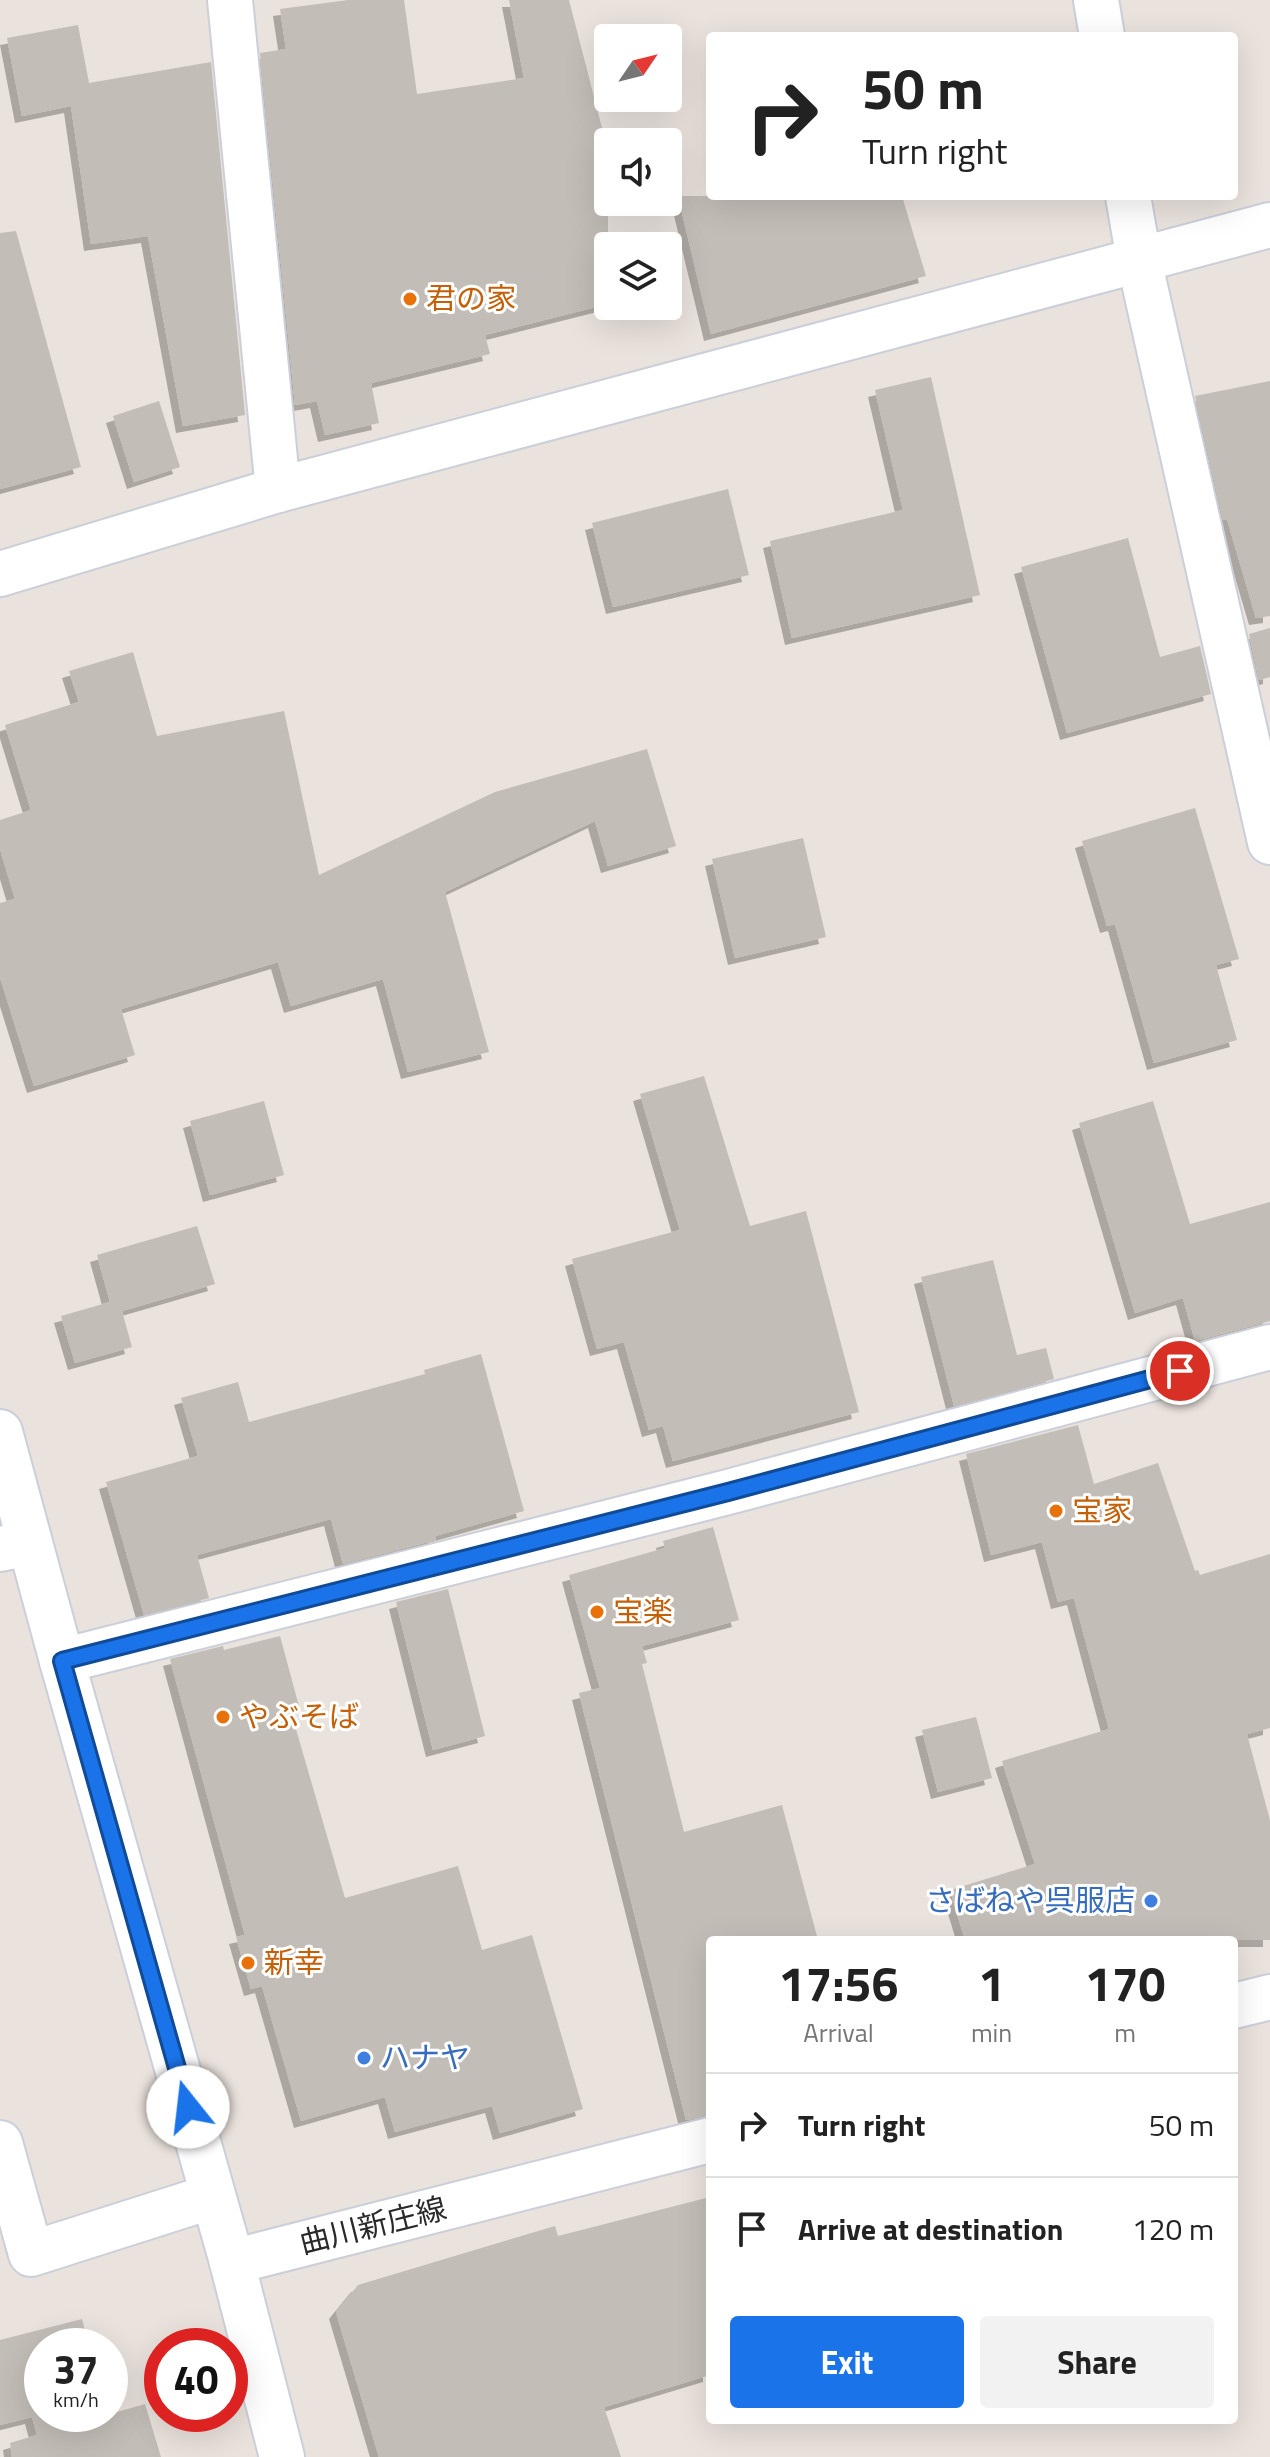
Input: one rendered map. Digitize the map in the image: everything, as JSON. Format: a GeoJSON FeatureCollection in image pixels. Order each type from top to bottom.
{"type":"FeatureCollection","features":[{"type":"Feature","properties":{"kind":"street"},"geometry":{"type":"LineString","coordinates":[[230,0],[278,490]]}},
{"type":"Feature","properties":{"kind":"street"},"geometry":{"type":"LineString","coordinates":[[1096,0],[1101,32]]}},
{"type":"Feature","properties":{"kind":"street"},"geometry":{"type":"LineString","coordinates":[[1129,200],[1139,260],[1270,842]]}},
{"type":"Feature","properties":{"kind":"street"},"geometry":{"type":"LineString","coordinates":[[0,574],[278,490],[1270,225]]}},
{"type":"Feature","properties":{"kind":"street"},"geometry":{"type":"LineString","coordinates":[[62,1661],[728,1492],[1270,1347]]}},
{"type":"Feature","properties":{"kind":"street"},"geometry":{"type":"LineString","coordinates":[[0,1432],[14,1546],[62,1661],[232,2262],[282,2457]]}},
{"type":"Feature","properties":{"kind":"street"},"geometry":{"type":"LineString","coordinates":[[1238,2005],[1270,1997]]}},
{"type":"Feature","properties":{"kind":"street","name":"曲川新庄線"},"geometry":{"type":"LineString","coordinates":[[232,2262],[706,2141]]}},
{"type":"Feature","properties":{"kind":"street"},"geometry":{"type":"LineString","coordinates":[[0,2143],[31,2254],[213,2196]]}},
{"type":"Feature","properties":{"kind":"building"},"geometry":{"type":"Polygon","coordinates":[[[348,0],[404,0],[417,94],[524,78],[509,0],[569,0],[594,97],[594,112],[598,112],[602,128],[594,128],[594,216],[608,216],[608,232],[594,232],[594,308],[485,335],[490,354],[371,383],[379,423],[325,435],[317,401],[295,405],[260,53],[286,49],[280,9],[348,0]]]}},
{"type":"Feature","properties":{"kind":"building"},"geometry":{"type":"Polygon","coordinates":[[[78,25],[89,83],[211,62],[245,415],[183,426],[148,236],[91,244],[71,106],[22,116],[7,38],[78,25]]]}},
{"type":"Feature","properties":{"kind":"building"},"geometry":{"type":"Polygon","coordinates":[[[682,196],[706,196],[706,200],[903,200],[926,276],[711,334],[682,213],[682,196]]]}},
{"type":"Feature","properties":{"kind":"building"},"geometry":{"type":"Polygon","coordinates":[[[16,231],[81,467],[0,489],[0,233],[16,231]]]}},
{"type":"Feature","properties":{"kind":"building"},"geometry":{"type":"Polygon","coordinates":[[[931,377],[980,595],[792,638],[770,541],[903,510],[875,390],[931,377]]]}},
{"type":"Feature","properties":{"kind":"building"},"geometry":{"type":"Polygon","coordinates":[[[1270,381],[1270,616],[1256,618],[1227,519],[1223,520],[1195,396],[1270,381]]]}},
{"type":"Feature","properties":{"kind":"building"},"geometry":{"type":"Polygon","coordinates":[[[159,401],[180,467],[134,482],[113,416],[159,401]]]}},
{"type":"Feature","properties":{"kind":"building"},"geometry":{"type":"Polygon","coordinates":[[[728,489],[749,575],[613,607],[592,523],[728,489]]]}},
{"type":"Feature","properties":{"kind":"building"},"geometry":{"type":"Polygon","coordinates":[[[1128,538],[1160,657],[1200,646],[1211,694],[1067,733],[1021,567],[1128,538]]]}},
{"type":"Feature","properties":{"kind":"building"},"geometry":{"type":"Polygon","coordinates":[[[1270,628],[1270,677],[1259,680],[1249,634],[1270,628]]]}},
{"type":"Feature","properties":{"kind":"building"},"geometry":{"type":"Polygon","coordinates":[[[133,652],[157,736],[284,711],[319,875],[495,792],[647,749],[676,846],[608,866],[595,821],[445,892],[489,1052],[408,1072],[383,979],[291,1006],[278,962],[121,1009],[135,1055],[34,1086],[0,977],[0,903],[15,899],[0,849],[0,820],[31,810],[5,725],[79,702],[69,671],[133,652]]]}},
{"type":"Feature","properties":{"kind":"building"},"geometry":{"type":"Polygon","coordinates":[[[1195,808],[1239,959],[1216,965],[1237,1040],[1154,1063],[1115,924],[1107,926],[1082,841],[1195,808]]]}},
{"type":"Feature","properties":{"kind":"building"},"geometry":{"type":"Polygon","coordinates":[[[803,838],[826,937],[735,958],[712,859],[803,838]]]}},
{"type":"Feature","properties":{"kind":"building"},"geometry":{"type":"Polygon","coordinates":[[[704,1076],[750,1226],[806,1211],[859,1412],[673,1461],[663,1426],[649,1430],[624,1342],[597,1349],[572,1259],[680,1230],[640,1094],[704,1076]]]}},
{"type":"Feature","properties":{"kind":"building"},"geometry":{"type":"Polygon","coordinates":[[[264,1101],[284,1175],[210,1195],[190,1121],[264,1101]]]}},
{"type":"Feature","properties":{"kind":"building"},"geometry":{"type":"Polygon","coordinates":[[[1153,1101],[1190,1224],[1270,1202],[1270,1321],[1195,1341],[1183,1298],[1135,1313],[1079,1123],[1153,1101]]]}},
{"type":"Feature","properties":{"kind":"building"},"geometry":{"type":"Polygon","coordinates":[[[197,1226],[215,1284],[122,1311],[132,1347],[75,1363],[61,1316],[110,1302],[97,1255],[197,1226]]]}},
{"type":"Feature","properties":{"kind":"building"},"geometry":{"type":"Polygon","coordinates":[[[993,1260],[1017,1355],[1046,1348],[1054,1379],[954,1406],[921,1277],[993,1260]]]}},
{"type":"Feature","properties":{"kind":"building"},"geometry":{"type":"Polygon","coordinates":[[[481,1354],[524,1511],[435,1536],[436,1540],[343,1564],[331,1519],[197,1555],[209,1598],[144,1615],[106,1482],[198,1456],[181,1398],[238,1382],[249,1422],[425,1374],[424,1370],[481,1354]]]}},
{"type":"Feature","properties":{"kind":"building"},"geometry":{"type":"Polygon","coordinates":[[[1078,1425],[1094,1484],[1158,1463],[1195,1571],[1198,1570],[1200,1575],[1270,1554],[1270,1728],[1247,1734],[1270,1820],[1270,1940],[1238,1940],[1238,1936],[964,1936],[950,1890],[1035,1864],[1002,1761],[1109,1729],[1074,1598],[1058,1602],[1042,1542],[991,1555],[966,1454],[1078,1425]]]}},
{"type":"Feature","properties":{"kind":"building"},"geometry":{"type":"Polygon","coordinates":[[[713,1527],[739,1620],[642,1646],[647,1663],[642,1664],[684,1832],[782,1805],[817,1936],[706,1936],[706,2117],[686,2120],[579,1693],[600,1688],[569,1575],[665,1548],[663,1541],[713,1527]]]}},
{"type":"Feature","properties":{"kind":"building"},"geometry":{"type":"Polygon","coordinates":[[[448,1589],[485,1736],[433,1750],[396,1602],[448,1589]]]}},
{"type":"Feature","properties":{"kind":"building"},"geometry":{"type":"Polygon","coordinates":[[[280,1636],[300,1710],[291,1712],[345,1898],[458,1866],[482,1950],[532,1935],[583,2109],[500,2133],[492,2106],[395,2132],[385,2097],[301,2121],[262,1986],[251,1989],[236,1937],[245,1935],[170,1659],[280,1636]]]}},
{"type":"Feature","properties":{"kind":"building"},"geometry":{"type":"Polygon","coordinates":[[[976,1717],[992,1778],[938,1792],[922,1730],[976,1717]]]}},
{"type":"Feature","properties":{"kind":"building"},"geometry":{"type":"Polygon","coordinates":[[[706,2198],[706,2376],[604,2407],[621,2457],[379,2457],[336,2312],[358,2285],[555,2226],[558,2236],[706,2198]]]}},
{"type":"Feature","properties":{"kind":"building"},"geometry":{"type":"Polygon","coordinates":[[[82,2319],[84,2328],[47,2328],[82,2319]]]}},
{"type":"Feature","properties":{"kind":"building"},"geometry":{"type":"Polygon","coordinates":[[[24,2334],[24,2419],[0,2425],[0,2340],[24,2334]]]}},
{"type":"Feature","properties":{"kind":"building"},"geometry":{"type":"Polygon","coordinates":[[[144,2404],[144,2432],[153,2432],[161,2457],[12,2457],[10,2443],[37,2435],[36,2432],[128,2432],[128,2409],[144,2404]]]}},
{"type":"Feature","properties":{"kind":"place","name":"君の家"},"geometry":{"type":"Point","coordinates":[410,299]}},
{"type":"Feature","properties":{"kind":"place","name":"宝家"},"geometry":{"type":"Point","coordinates":[1056,1511]}},
{"type":"Feature","properties":{"kind":"place","name":"宝楽"},"geometry":{"type":"Point","coordinates":[597,1612]}},
{"type":"Feature","properties":{"kind":"place","name":"やぶそば"},"geometry":{"type":"Point","coordinates":[223,1717]}},
{"type":"Feature","properties":{"kind":"place","name":"さばねや呉服店"},"geometry":{"type":"Point","coordinates":[1151,1901]}},
{"type":"Feature","properties":{"kind":"place","name":"新幸"},"geometry":{"type":"Point","coordinates":[248,1963]}},
{"type":"Feature","properties":{"kind":"place","name":"ハナヤ"},"geometry":{"type":"Point","coordinates":[364,2058]}},
{"type":"Feature","properties":{"kind":"route"},"geometry":{"type":"LineString","coordinates":[[188,2107],[62,1661],[728,1492],[1180,1371]]}}]}
